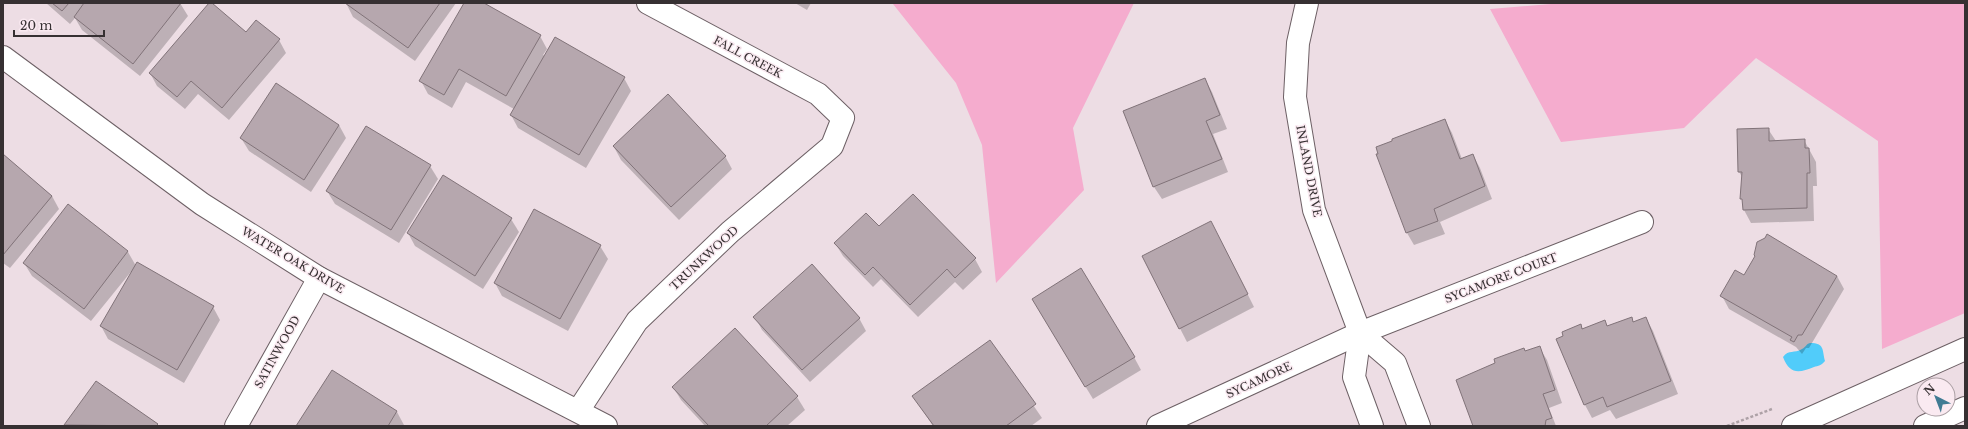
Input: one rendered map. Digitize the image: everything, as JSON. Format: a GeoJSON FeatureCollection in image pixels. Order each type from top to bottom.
{"type":"FeatureCollection","features":[{"type":"Feature","properties":{"kind":"street","name":"FALL CREEK"},"geometry":{"type":"LineString","coordinates":[[648,3],[818,94],[843,118]]}},
{"type":"Feature","properties":{"kind":"street","name":"INLAND DRIVE"},"geometry":{"type":"LineString","coordinates":[[1307,3],[1298,43],[1297,104],[1314,210],[1360,333],[1354,377],[1372,426]]}},
{"type":"Feature","properties":{"kind":"street","name":"WATER OAK DRIVE"},"geometry":{"type":"LineString","coordinates":[[3,56],[202,204],[319,278],[606,426]]}},
{"type":"Feature","properties":{"kind":"street","name":"TRUNKWOOD"},"geometry":{"type":"LineString","coordinates":[[578,411],[637,321],[730,232],[832,146],[843,118]]}},
{"type":"Feature","properties":{"kind":"street","name":"SYCAMORE COURT"},"geometry":{"type":"LineString","coordinates":[[1360,333],[1642,222]]}},
{"type":"Feature","properties":{"kind":"street","name":"SATINWOOD"},"geometry":{"type":"LineString","coordinates":[[236,426],[319,278]]}},
{"type":"Feature","properties":{"kind":"street","name":"INLAND DRIVE"},"geometry":{"type":"LineString","coordinates":[[1360,333],[1395,363],[1419,426]]}},
{"type":"Feature","properties":{"kind":"street","name":"SYCAMORE"},"geometry":{"type":"LineString","coordinates":[[1158,426],[1360,333]]}},
{"type":"Feature","properties":{"kind":"street"},"geometry":{"type":"LineString","coordinates":[[1792,426],[1965,349]]}},
{"type":"Feature","properties":{"kind":"street"},"geometry":{"type":"LineString","coordinates":[[1925,426],[1965,408]]}},
{"type":"Feature","properties":{"kind":"shaded area"},"geometry":{"type":"Polygon","coordinates":[[[884,3],[1134,3],[1073,128],[1084,190],[996,283],[982,145],[956,83],[893,4],[884,3]]]}},
{"type":"Feature","properties":{"kind":"shaded area"},"geometry":{"type":"Polygon","coordinates":[[[1563,3],[1965,3],[1965,313],[1882,349],[1878,141],[1756,58],[1684,128],[1561,142],[1490,9],[1563,3]]]}},
{"type":"Feature","properties":{"kind":"water"},"geometry":{"type":"Polygon","coordinates":[[[1810,343],[1815,343],[1821,346],[1825,361],[1820,365],[1804,370],[1792,370],[1783,357],[1787,353],[1802,349],[1810,343]]]}},
{"type":"Feature","properties":{"kind":"building"},"geometry":{"type":"Polygon","coordinates":[[[52,3],[69,3],[62,11],[52,3]]]}},
{"type":"Feature","properties":{"kind":"building"},"geometry":{"type":"Polygon","coordinates":[[[84,3],[181,3],[133,64],[74,17],[84,3]]]}},
{"type":"Feature","properties":{"kind":"building"},"geometry":{"type":"Polygon","coordinates":[[[209,3],[212,3],[246,32],[256,20],[280,39],[222,108],[191,81],[177,97],[149,73],[209,3]]]}},
{"type":"Feature","properties":{"kind":"building"},"geometry":{"type":"Polygon","coordinates":[[[345,3],[440,3],[408,48],[345,3]]]}},
{"type":"Feature","properties":{"kind":"building"},"geometry":{"type":"Polygon","coordinates":[[[464,3],[484,3],[541,35],[506,96],[459,69],[444,95],[419,81],[464,3]]]}},
{"type":"Feature","properties":{"kind":"building"},"geometry":{"type":"Polygon","coordinates":[[[555,37],[625,77],[579,155],[510,115],[555,37]]]}},
{"type":"Feature","properties":{"kind":"building"},"geometry":{"type":"Polygon","coordinates":[[[1205,78],[1220,115],[1206,121],[1222,159],[1153,187],[1123,111],[1205,78]]]}},
{"type":"Feature","properties":{"kind":"building"},"geometry":{"type":"Polygon","coordinates":[[[276,83],[339,125],[304,180],[240,138],[276,83]]]}},
{"type":"Feature","properties":{"kind":"building"},"geometry":{"type":"Polygon","coordinates":[[[668,94],[726,156],[671,207],[613,146],[668,94]]]}},
{"type":"Feature","properties":{"kind":"building"},"geometry":{"type":"Polygon","coordinates":[[[1445,119],[1460,159],[1473,154],[1485,186],[1434,209],[1438,221],[1406,233],[1376,154],[1378,154],[1376,147],[1392,141],[1392,139],[1445,119]]]}},
{"type":"Feature","properties":{"kind":"building"},"geometry":{"type":"Polygon","coordinates":[[[366,126],[431,165],[391,230],[326,191],[366,126]]]}},
{"type":"Feature","properties":{"kind":"building"},"geometry":{"type":"Polygon","coordinates":[[[1769,128],[1769,141],[1805,139],[1805,148],[1809,148],[1810,173],[1807,173],[1807,208],[1743,210],[1742,199],[1740,199],[1742,172],[1738,172],[1737,129],[1769,128]]]}},
{"type":"Feature","properties":{"kind":"building"},"geometry":{"type":"Polygon","coordinates":[[[3,154],[52,196],[3,255],[3,154]]]}},
{"type":"Feature","properties":{"kind":"building"},"geometry":{"type":"Polygon","coordinates":[[[443,175],[512,218],[475,276],[407,233],[443,175]]]}},
{"type":"Feature","properties":{"kind":"building"},"geometry":{"type":"Polygon","coordinates":[[[913,194],[976,258],[955,278],[947,269],[910,305],[873,267],[865,275],[834,243],[866,213],[879,226],[913,194]]]}},
{"type":"Feature","properties":{"kind":"building"},"geometry":{"type":"Polygon","coordinates":[[[68,204],[128,251],[84,309],[23,263],[68,204]]]}},
{"type":"Feature","properties":{"kind":"building"},"geometry":{"type":"Polygon","coordinates":[[[534,209],[601,245],[560,319],[494,283],[534,209]]]}},
{"type":"Feature","properties":{"kind":"building"},"geometry":{"type":"Polygon","coordinates":[[[1211,221],[1248,294],[1179,329],[1142,256],[1211,221]]]}},
{"type":"Feature","properties":{"kind":"building"},"geometry":{"type":"Polygon","coordinates":[[[1767,234],[1837,276],[1802,335],[1798,335],[1794,342],[1790,340],[1792,337],[1720,296],[1735,270],[1744,275],[1755,256],[1757,242],[1765,238],[1767,234]]]}},
{"type":"Feature","properties":{"kind":"building"},"geometry":{"type":"Polygon","coordinates":[[[137,262],[214,306],[177,370],[100,326],[137,262]]]}},
{"type":"Feature","properties":{"kind":"building"},"geometry":{"type":"Polygon","coordinates":[[[812,264],[860,318],[802,370],[753,317],[812,264]]]}},
{"type":"Feature","properties":{"kind":"building"},"geometry":{"type":"Polygon","coordinates":[[[1081,268],[1135,357],[1085,387],[1032,299],[1081,268]]]}},
{"type":"Feature","properties":{"kind":"building"},"geometry":{"type":"Polygon","coordinates":[[[1632,317],[1633,322],[1646,317],[1671,381],[1607,407],[1603,397],[1584,405],[1556,339],[1563,336],[1562,332],[1581,324],[1582,329],[1605,320],[1607,326],[1632,317]]]}},
{"type":"Feature","properties":{"kind":"building"},"geometry":{"type":"Polygon","coordinates":[[[735,328],[798,396],[766,426],[709,426],[672,387],[735,328]]]}},
{"type":"Feature","properties":{"kind":"building"},"geometry":{"type":"Polygon","coordinates":[[[990,340],[1036,404],[1006,426],[934,426],[912,396],[990,340]]]}},
{"type":"Feature","properties":{"kind":"building"},"geometry":{"type":"Polygon","coordinates":[[[1540,346],[1555,390],[1543,394],[1552,418],[1546,420],[1545,426],[1473,426],[1456,380],[1495,363],[1494,359],[1524,348],[1525,351],[1540,346]]]}},
{"type":"Feature","properties":{"kind":"building"},"geometry":{"type":"Polygon","coordinates":[[[332,370],[397,411],[388,426],[296,426],[332,370]]]}},
{"type":"Feature","properties":{"kind":"building"},"geometry":{"type":"Polygon","coordinates":[[[96,381],[158,424],[156,426],[64,425],[96,381]]]}}]}
